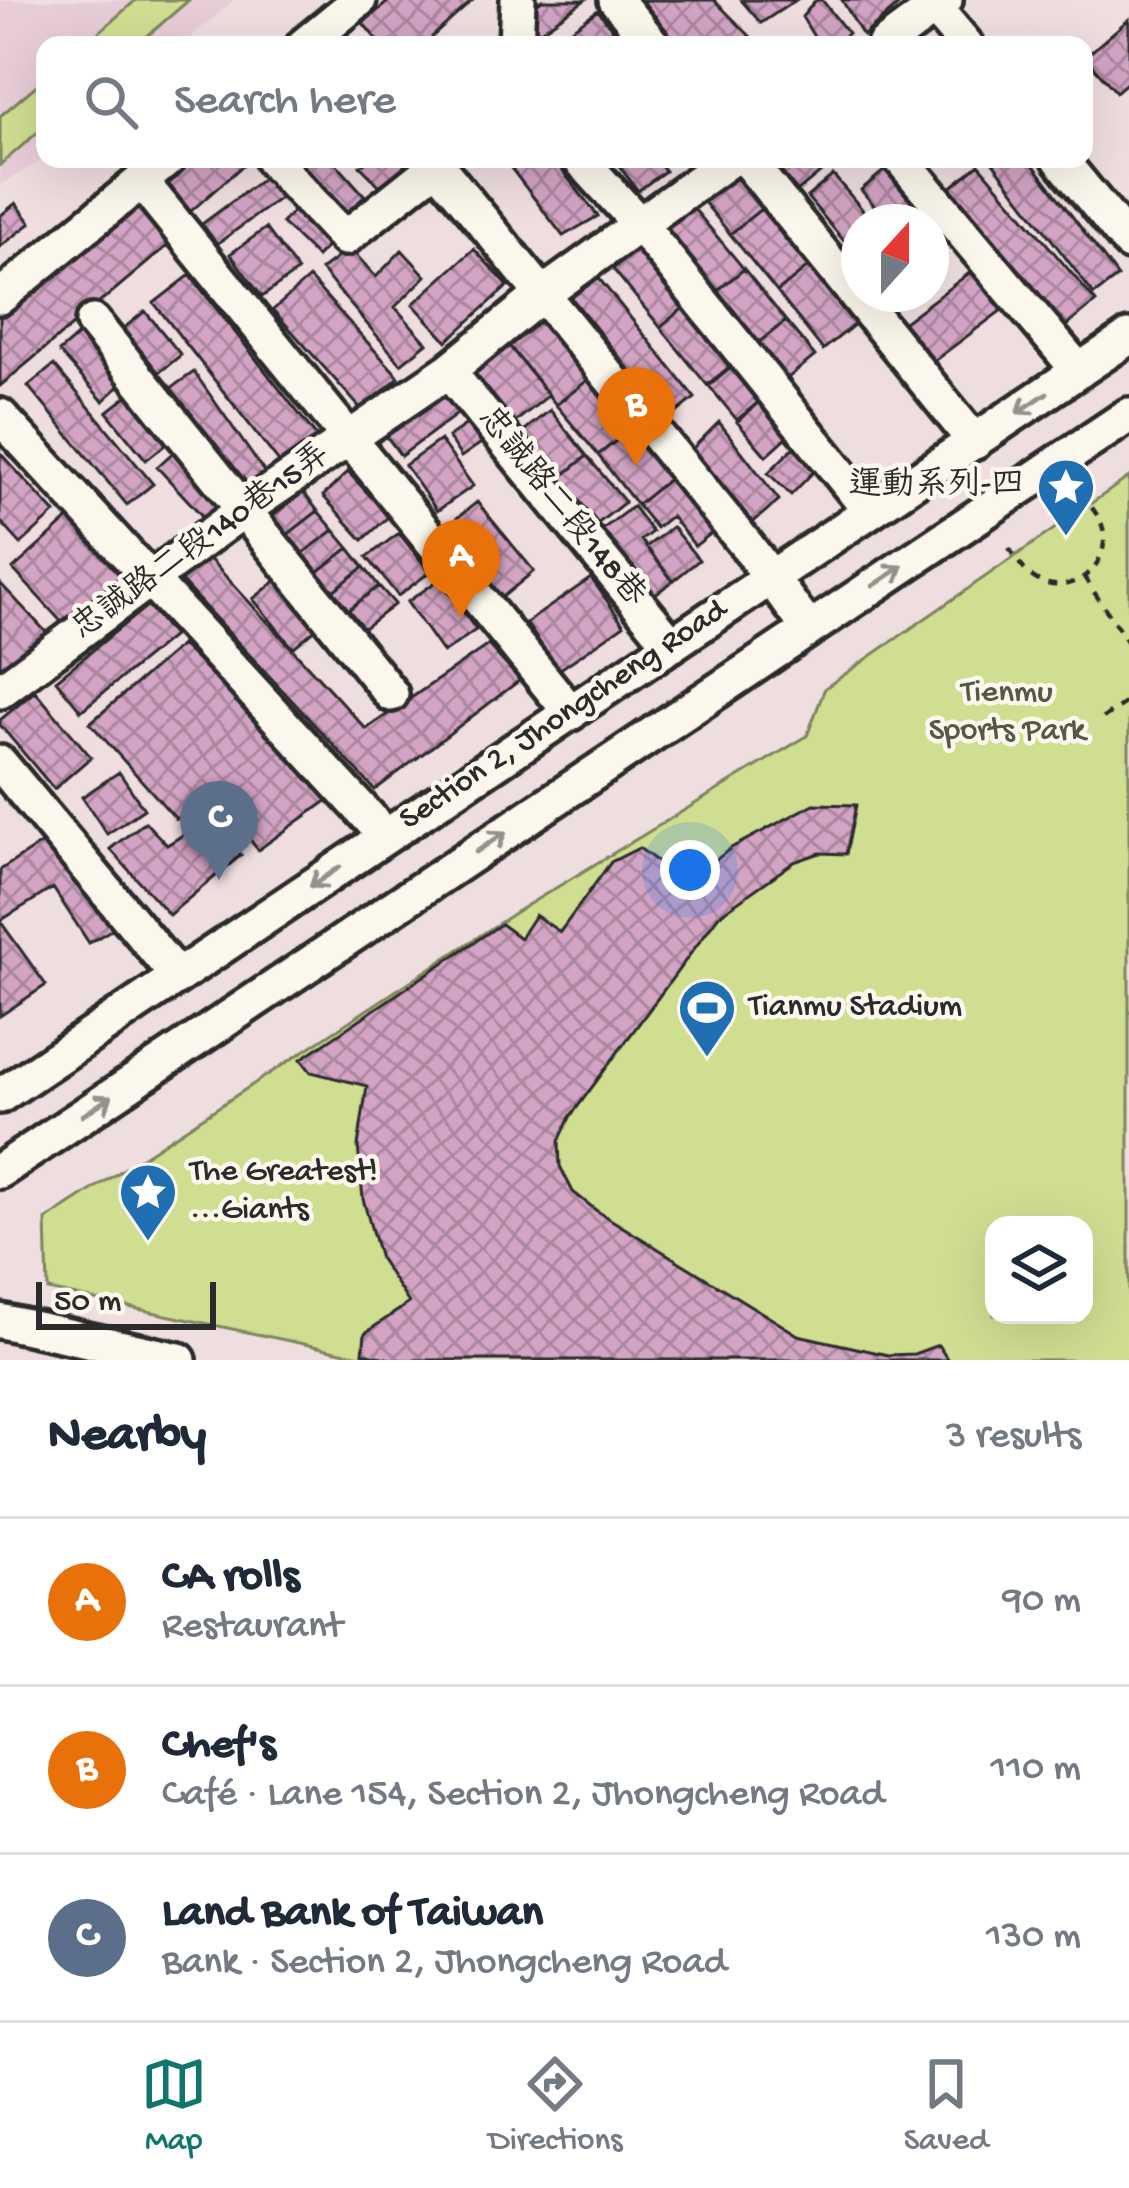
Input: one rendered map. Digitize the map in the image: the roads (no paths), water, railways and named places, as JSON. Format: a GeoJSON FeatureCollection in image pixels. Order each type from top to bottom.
{"type":"FeatureCollection","features":[{"type":"Feature","properties":{"kind":"street"},"geometry":{"type":"LineString","coordinates":[[326,36],[359,0]]}},
{"type":"Feature","properties":{"kind":"street"},"geometry":{"type":"LineString","coordinates":[[516,36],[518,0]]}},
{"type":"Feature","properties":{"kind":"street"},"geometry":{"type":"LineString","coordinates":[[616,0],[646,36]]}},
{"type":"Feature","properties":{"kind":"street"},"geometry":{"type":"LineString","coordinates":[[895,36],[936,2],[960,36]]}},
{"type":"Feature","properties":{"kind":"street"},"geometry":{"type":"LineString","coordinates":[[0,297],[157,168]]}},
{"type":"Feature","properties":{"kind":"street"},"geometry":{"type":"LineString","coordinates":[[279,168],[345,238],[428,168]]}},
{"type":"Feature","properties":{"kind":"street"},"geometry":{"type":"LineString","coordinates":[[440,168],[809,629]]}},
{"type":"Feature","properties":{"kind":"street"},"geometry":{"type":"LineString","coordinates":[[588,168],[641,226],[870,511]]}},
{"type":"Feature","properties":{"kind":"street","name":"忠誠路二段140巷15弄"},"geometry":{"type":"LineString","coordinates":[[0,691],[245,509],[448,371],[543,294],[718,168]]}},
{"type":"Feature","properties":{"kind":"street"},"geometry":{"type":"LineString","coordinates":[[753,168],[975,442]]}},
{"type":"Feature","properties":{"kind":"street"},"geometry":{"type":"LineString","coordinates":[[910,168],[1079,371]]}},
{"type":"Feature","properties":{"kind":"street"},"geometry":{"type":"LineString","coordinates":[[1067,168],[1129,243]]}},
{"type":"Feature","properties":{"kind":"street"},"geometry":{"type":"LineString","coordinates":[[141,181],[571,713]]}},
{"type":"Feature","properties":{"kind":"street"},"geometry":{"type":"LineString","coordinates":[[93,322],[391,694]]}},
{"type":"Feature","properties":{"kind":"street","name":"Section 2, Jhongcheng Road"},"geometry":{"type":"LineString","coordinates":[[0,1096],[1129,337]]}},
{"type":"Feature","properties":{"kind":"street","name":"忠誠路二段148巷"},"geometry":{"type":"LineString","coordinates":[[448,371],[672,645]]}},
{"type":"Feature","properties":{"kind":"street","name":"Section 2, Jhongcheng Road"},"geometry":{"type":"LineString","coordinates":[[0,1171],[1129,415]]}},
{"type":"Feature","properties":{"kind":"street"},"geometry":{"type":"LineString","coordinates":[[0,416],[386,836]]}},
{"type":"Feature","properties":{"kind":"street"},"geometry":{"type":"LineString","coordinates":[[0,763],[177,976]]}},
{"type":"Feature","properties":{"kind":"street"},"geometry":{"type":"LineString","coordinates":[[0,1321],[179,1360]]}},
{"type":"Feature","properties":{"kind":"place","name":"Chef's"},"geometry":{"type":"Point","coordinates":[636,466]}},
{"type":"Feature","properties":{"kind":"place","name":"運動系列-四"},"geometry":{"type":"Point","coordinates":[1066,538]}},
{"type":"Feature","properties":{"kind":"place","name":"CA rolls"},"geometry":{"type":"Point","coordinates":[461,618]}},
{"type":"Feature","properties":{"kind":"place","name":"Land Bank of Taiwan"},"geometry":{"type":"Point","coordinates":[219,880]}},
{"type":"Feature","properties":{"kind":"place","name":"Tianmu Stadium"},"geometry":{"type":"Point","coordinates":[707,1059]}},
{"type":"Feature","properties":{"kind":"place","name":"The Greatest! ...Giants"},"geometry":{"type":"Point","coordinates":[148,1243]}},
{"type":"Feature","properties":{"kind":"park label","name":"Tienmu Sports Park"},"geometry":{"type":"Point","coordinates":[1007,713]}}]}
